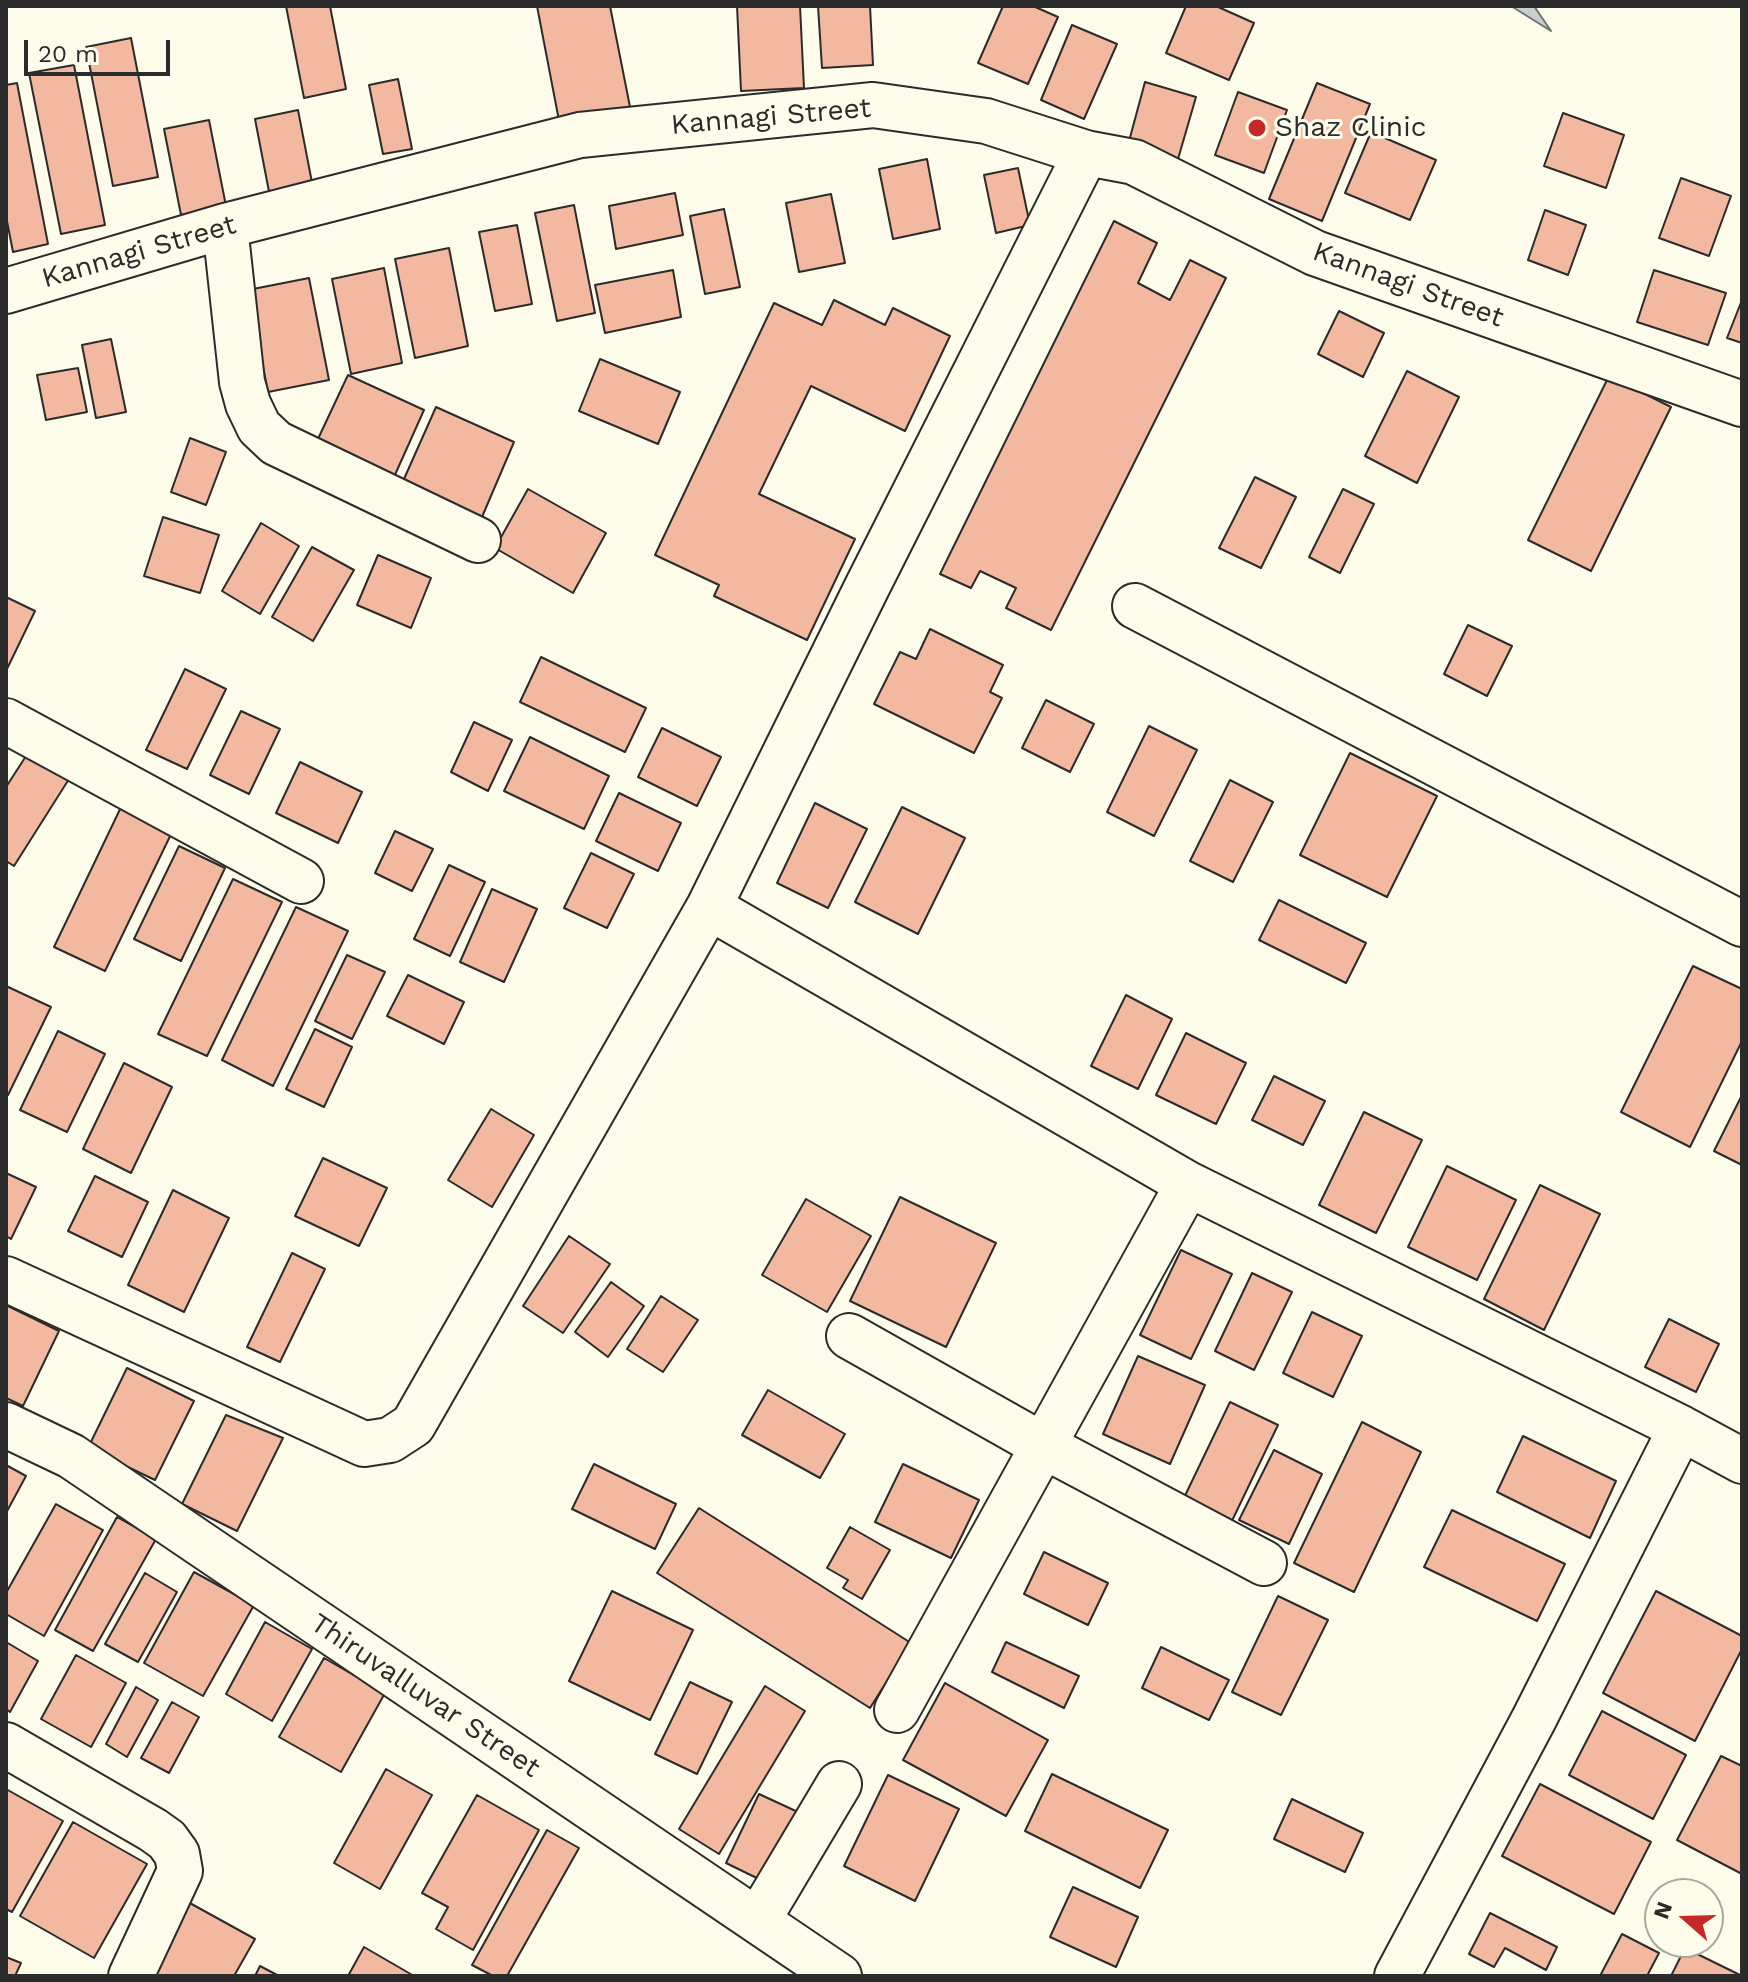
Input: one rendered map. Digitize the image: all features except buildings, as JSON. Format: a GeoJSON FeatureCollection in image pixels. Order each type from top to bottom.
{"type":"FeatureCollection","features":[{"type":"Feature","properties":{"kind":"street","name":"Kannagi Street"},"geometry":{"type":"LineString","coordinates":[[6,291],[225,226],[580,135],[873,105],[986,121],[1086,153],[1134,162],[1315,253],[1742,404]]}},
{"type":"Feature","properties":{"kind":"street"},"geometry":{"type":"LineString","coordinates":[[6,1279],[364,1444],[390,1440],[413,1425],[709,907],[1086,153]]}},
{"type":"Feature","properties":{"kind":"street"},"geometry":{"type":"LineString","coordinates":[[225,226],[242,382],[259,427],[276,443],[478,540]]}},
{"type":"Feature","properties":{"kind":"street"},"geometry":{"type":"LineString","coordinates":[[1135,606],[1742,924]]}},
{"type":"Feature","properties":{"kind":"street"},"geometry":{"type":"LineString","coordinates":[[6,721],[301,881]]}},
{"type":"Feature","properties":{"kind":"street"},"geometry":{"type":"LineString","coordinates":[[709,907],[1188,1184],[1742,1461]]}},
{"type":"Feature","properties":{"kind":"street"},"geometry":{"type":"LineString","coordinates":[[897,1710],[1188,1184]]}},
{"type":"Feature","properties":{"kind":"street"},"geometry":{"type":"LineString","coordinates":[[849,1336],[1042,1445],[1264,1563]]}},
{"type":"Feature","properties":{"kind":"street","name":"Thiruvalluvar Street"},"geometry":{"type":"LineString","coordinates":[[6,1425],[71,1456],[839,1976]]}},
{"type":"Feature","properties":{"kind":"street"},"geometry":{"type":"LineString","coordinates":[[1405,1973],[1681,1428]]}},
{"type":"Feature","properties":{"kind":"street"},"geometry":{"type":"LineString","coordinates":[[6,1745],[153,1830],[167,1840],[177,1854],[180,1871],[131,1976]]}},
{"type":"Feature","properties":{"kind":"street"},"geometry":{"type":"LineString","coordinates":[[758,1920],[839,1784]]}},
{"type":"Feature","properties":{"kind":"shaded area"},"geometry":{"type":"Polygon","coordinates":[[[1511,6],[1534,6],[1551,31],[1511,6]]]}},
{"type":"Feature","properties":{"kind":"place","name":"Shaz Clinic"},"geometry":{"type":"Point","coordinates":[1257,128]}}]}
